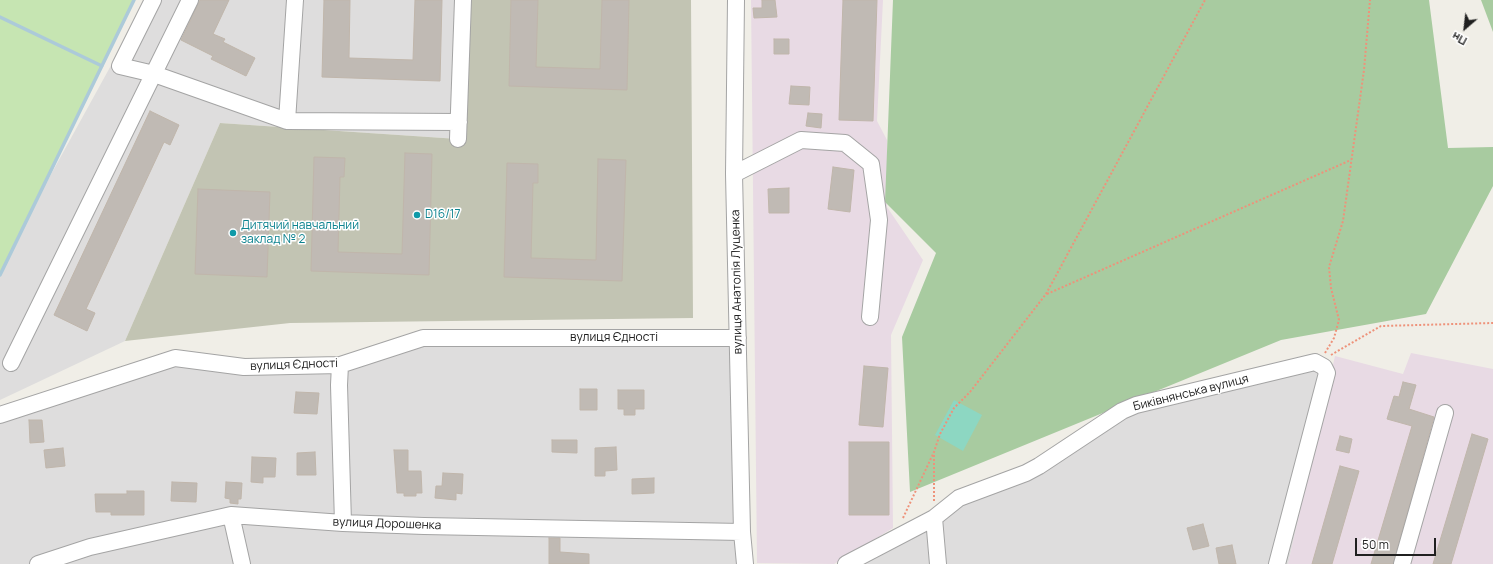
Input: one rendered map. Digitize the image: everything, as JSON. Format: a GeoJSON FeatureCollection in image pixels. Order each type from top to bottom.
{"type":"FeatureCollection","features":[{"type":"Feature","properties":{"kind":"street"},"geometry":{"type":"LineString","coordinates":[[153,0],[120,66],[154,74],[287,121],[459,122]]}},
{"type":"Feature","properties":{"kind":"street"},"geometry":{"type":"LineString","coordinates":[[11,363],[190,0]]}},
{"type":"Feature","properties":{"kind":"street"},"geometry":{"type":"LineString","coordinates":[[287,121],[295,0]]}},
{"type":"Feature","properties":{"kind":"street"},"geometry":{"type":"LineString","coordinates":[[458,139],[462,0]]}},
{"type":"Feature","properties":{"kind":"street","name":"вулиця Анатолія Луценка"},"geometry":{"type":"LineString","coordinates":[[736,0],[734,174],[742,532],[745,564]]}},
{"type":"Feature","properties":{"kind":"street"},"geometry":{"type":"LineString","coordinates":[[734,174],[801,140],[845,143],[871,164],[879,220],[870,317]]}},
{"type":"Feature","properties":{"kind":"street","name":"вулиця Єдності"},"geometry":{"type":"LineString","coordinates":[[0,414],[175,358],[244,367],[340,365],[422,338],[738,338]]}},
{"type":"Feature","properties":{"kind":"street","name":"Биківнянська вулиця"},"geometry":{"type":"LineString","coordinates":[[934,518],[959,498],[1026,473],[1039,466],[1122,412],[1136,406],[1315,362],[1323,368]]}},
{"type":"Feature","properties":{"kind":"street"},"geometry":{"type":"LineString","coordinates":[[340,365],[339,385],[343,523]]}},
{"type":"Feature","properties":{"kind":"street"},"geometry":{"type":"LineString","coordinates":[[1277,564],[1323,368]]}},
{"type":"Feature","properties":{"kind":"street"},"geometry":{"type":"LineString","coordinates":[[1402,564],[1445,412]]}},
{"type":"Feature","properties":{"kind":"street"},"geometry":{"type":"LineString","coordinates":[[231,515],[242,564]]}},
{"type":"Feature","properties":{"kind":"street","name":"вулиця Дорошенка"},"geometry":{"type":"LineString","coordinates":[[38,564],[90,547],[231,515],[343,523],[742,532]]}},
{"type":"Feature","properties":{"kind":"street"},"geometry":{"type":"LineString","coordinates":[[846,564],[934,518],[938,564]]}},
{"type":"Feature","properties":{"kind":"path"},"geometry":{"type":"LineString","coordinates":[[894,538],[934,452],[940,434],[954,408],[970,392],[1046,294],[1205,0]]}},
{"type":"Feature","properties":{"kind":"path"},"geometry":{"type":"LineString","coordinates":[[1323,368],[1339,320],[1331,288],[1329,266],[1343,221],[1364,70],[1370,0]]}},
{"type":"Feature","properties":{"kind":"path"},"geometry":{"type":"LineString","coordinates":[[1046,294],[1352,160]]}},
{"type":"Feature","properties":{"kind":"path"},"geometry":{"type":"LineString","coordinates":[[1323,368],[1336,352],[1381,326],[1493,322]]}},
{"type":"Feature","properties":{"kind":"path"},"geometry":{"type":"LineString","coordinates":[[934,452],[934,518]]}},
{"type":"Feature","properties":{"kind":"shaded area"},"geometry":{"type":"Polygon","coordinates":[[[147,0],[463,0],[458,139],[220,123],[125,341],[0,400],[0,267],[147,0]]]}},
{"type":"Feature","properties":{"kind":"shaded area"},"geometry":{"type":"Polygon","coordinates":[[[463,0],[691,0],[693,318],[290,323],[125,341],[220,123],[458,139],[463,0]]]}},
{"type":"Feature","properties":{"kind":"shaded area"},"geometry":{"type":"Polygon","coordinates":[[[751,0],[883,0],[877,121],[887,140],[887,207],[923,260],[891,335],[893,528],[834,564],[757,563],[751,0]]]}},
{"type":"Feature","properties":{"kind":"shaded area"},"geometry":{"type":"Polygon","coordinates":[[[423,338],[738,338],[745,564],[0,564],[0,415],[175,358],[340,365],[423,338]]]}},
{"type":"Feature","properties":{"kind":"shaded area"},"geometry":{"type":"Polygon","coordinates":[[[1411,353],[1493,369],[1493,564],[1288,564],[1335,356],[1403,374],[1411,353]]]}},
{"type":"Feature","properties":{"kind":"shaded area"},"geometry":{"type":"Polygon","coordinates":[[[1315,362],[1331,382],[1288,564],[846,564],[1026,473],[1122,411],[1315,362]]]}},
{"type":"Feature","properties":{"kind":"green space"},"geometry":{"type":"Polygon","coordinates":[[[0,0],[134,0],[0,275],[0,0]]]}},
{"type":"Feature","properties":{"kind":"green space"},"geometry":{"type":"Polygon","coordinates":[[[893,0],[1429,0],[1448,148],[1493,147],[1493,186],[1426,314],[1281,340],[910,492],[902,337],[936,253],[885,202],[893,0]]]}},
{"type":"Feature","properties":{"kind":"green space"},"geometry":{"type":"Polygon","coordinates":[[[1481,0],[1493,0],[1493,32],[1481,0]]]}},
{"type":"Feature","properties":{"kind":"green space"},"geometry":{"type":"Polygon","coordinates":[[[954,400],[982,415],[963,451],[935,435],[954,400]]]}},
{"type":"Feature","properties":{"kind":"building"},"geometry":{"type":"Polygon","coordinates":[[[200,0],[229,0],[213,34],[225,39],[223,42],[255,58],[246,76],[211,59],[213,56],[181,40],[200,0]]]}},
{"type":"Feature","properties":{"kind":"building"},"geometry":{"type":"Polygon","coordinates":[[[324,0],[350,0],[349,58],[413,60],[415,0],[442,0],[440,81],[322,77],[324,0]]]}},
{"type":"Feature","properties":{"kind":"building"},"geometry":{"type":"Polygon","coordinates":[[[511,0],[538,0],[536,67],[600,69],[602,0],[629,0],[627,90],[509,86],[511,0]]]}},
{"type":"Feature","properties":{"kind":"building"},"geometry":{"type":"Polygon","coordinates":[[[762,0],[775,0],[777,17],[754,18],[753,8],[762,8],[762,0]]]}},
{"type":"Feature","properties":{"kind":"building"},"geometry":{"type":"Polygon","coordinates":[[[843,0],[877,0],[873,121],[839,120],[843,0]]]}},
{"type":"Feature","properties":{"kind":"building"},"geometry":{"type":"Polygon","coordinates":[[[774,39],[789,39],[789,54],[774,54],[774,39]]]}},
{"type":"Feature","properties":{"kind":"building"},"geometry":{"type":"Polygon","coordinates":[[[791,86],[810,87],[809,105],[789,104],[791,86]]]}},
{"type":"Feature","properties":{"kind":"building"},"geometry":{"type":"Polygon","coordinates":[[[150,111],[179,125],[170,145],[164,142],[86,309],[95,313],[87,331],[54,315],[150,111]]]}},
{"type":"Feature","properties":{"kind":"building"},"geometry":{"type":"Polygon","coordinates":[[[808,113],[822,114],[821,128],[806,126],[808,113]]]}},
{"type":"Feature","properties":{"kind":"building","name":"D16/17"},"geometry":{"type":"Polygon","coordinates":[[[405,153],[432,154],[429,275],[311,271],[314,157],[345,158],[344,177],[340,177],[338,252],[402,254],[405,153]]]}},
{"type":"Feature","properties":{"kind":"building"},"geometry":{"type":"Polygon","coordinates":[[[598,159],[626,160],[622,281],[504,277],[507,163],[538,164],[538,183],[533,183],[531,258],[596,260],[598,159]]]}},
{"type":"Feature","properties":{"kind":"building"},"geometry":{"type":"Polygon","coordinates":[[[833,167],[854,170],[850,212],[828,209],[833,167]]]}},
{"type":"Feature","properties":{"kind":"building"},"geometry":{"type":"Polygon","coordinates":[[[789,188],[789,213],[769,213],[768,189],[789,188]]]}},
{"type":"Feature","properties":{"kind":"building","name":"Дитячий навчальний заклад № 2"},"geometry":{"type":"Polygon","coordinates":[[[198,189],[270,192],[267,277],[195,274],[198,189]]]}},
{"type":"Feature","properties":{"kind":"building"},"geometry":{"type":"Polygon","coordinates":[[[864,366],[888,368],[883,427],[859,425],[864,366]]]}},
{"type":"Feature","properties":{"kind":"building"},"geometry":{"type":"Polygon","coordinates":[[[1403,382],[1416,385],[1409,409],[1434,417],[1393,564],[1371,564],[1412,426],[1387,419],[1394,396],[1399,397],[1403,382]]]}},
{"type":"Feature","properties":{"kind":"building"},"geometry":{"type":"Polygon","coordinates":[[[580,389],[597,389],[597,410],[580,410],[580,389]]]}},
{"type":"Feature","properties":{"kind":"building"},"geometry":{"type":"Polygon","coordinates":[[[618,390],[644,390],[644,409],[635,409],[635,415],[624,415],[624,409],[618,409],[618,390]]]}},
{"type":"Feature","properties":{"kind":"building"},"geometry":{"type":"Polygon","coordinates":[[[296,392],[319,393],[317,414],[294,413],[296,392]]]}},
{"type":"Feature","properties":{"kind":"building"},"geometry":{"type":"Polygon","coordinates":[[[29,420],[42,420],[44,442],[30,443],[29,420]]]}},
{"type":"Feature","properties":{"kind":"building"},"geometry":{"type":"Polygon","coordinates":[[[1472,434],[1488,439],[1451,564],[1433,564],[1472,434]]]}},
{"type":"Feature","properties":{"kind":"building"},"geometry":{"type":"Polygon","coordinates":[[[1340,436],[1352,439],[1349,453],[1336,450],[1340,436]]]}},
{"type":"Feature","properties":{"kind":"building"},"geometry":{"type":"Polygon","coordinates":[[[552,440],[577,440],[577,453],[552,452],[552,440]]]}},
{"type":"Feature","properties":{"kind":"building"},"geometry":{"type":"Polygon","coordinates":[[[849,442],[889,442],[889,515],[849,515],[849,442]]]}},
{"type":"Feature","properties":{"kind":"building"},"geometry":{"type":"Polygon","coordinates":[[[616,447],[617,470],[605,471],[605,476],[595,476],[595,448],[616,447]]]}},
{"type":"Feature","properties":{"kind":"building"},"geometry":{"type":"Polygon","coordinates":[[[63,448],[65,466],[46,468],[44,450],[63,448]]]}},
{"type":"Feature","properties":{"kind":"building"},"geometry":{"type":"Polygon","coordinates":[[[394,450],[408,450],[408,471],[421,471],[422,493],[416,493],[416,496],[404,496],[404,493],[397,493],[394,450]]]}},
{"type":"Feature","properties":{"kind":"building"},"geometry":{"type":"Polygon","coordinates":[[[315,452],[316,475],[297,475],[297,453],[315,452]]]}},
{"type":"Feature","properties":{"kind":"building"},"geometry":{"type":"Polygon","coordinates":[[[252,457],[276,458],[275,477],[263,477],[263,483],[251,482],[252,457]]]}},
{"type":"Feature","properties":{"kind":"building"},"geometry":{"type":"Polygon","coordinates":[[[1340,466],[1359,471],[1332,564],[1312,564],[1340,466]]]}},
{"type":"Feature","properties":{"kind":"building"},"geometry":{"type":"Polygon","coordinates":[[[443,473],[463,474],[462,494],[456,493],[456,500],[435,498],[436,486],[442,486],[443,473]]]}},
{"type":"Feature","properties":{"kind":"building"},"geometry":{"type":"Polygon","coordinates":[[[654,478],[654,493],[632,494],[632,479],[654,478]]]}},
{"type":"Feature","properties":{"kind":"building"},"geometry":{"type":"Polygon","coordinates":[[[172,482],[197,483],[196,502],[171,501],[172,482]]]}},
{"type":"Feature","properties":{"kind":"building"},"geometry":{"type":"Polygon","coordinates":[[[226,482],[242,483],[241,499],[238,499],[238,504],[230,503],[230,499],[225,498],[226,482]]]}},
{"type":"Feature","properties":{"kind":"building"},"geometry":{"type":"Polygon","coordinates":[[[127,491],[144,491],[144,515],[111,515],[111,512],[96,512],[95,494],[127,494],[127,491]]]}},
{"type":"Feature","properties":{"kind":"building"},"geometry":{"type":"Polygon","coordinates":[[[1203,524],[1209,546],[1193,550],[1187,528],[1203,524]]]}},
{"type":"Feature","properties":{"kind":"building"},"geometry":{"type":"Polygon","coordinates":[[[549,538],[560,538],[560,552],[589,554],[589,564],[549,564],[549,538]]]}},
{"type":"Feature","properties":{"kind":"building"},"geometry":{"type":"Polygon","coordinates":[[[1232,545],[1236,564],[1219,564],[1216,548],[1232,545]]]}},
{"type":"Feature","properties":{"kind":"waterway"},"geometry":{"type":"LineString","coordinates":[[0,275],[134,0]]}},
{"type":"Feature","properties":{"kind":"waterway"},"geometry":{"type":"LineString","coordinates":[[0,17],[102,66]]}},
{"type":"Feature","properties":{"kind":"place","name":"D16/17"},"geometry":{"type":"Point","coordinates":[417,215]}},
{"type":"Feature","properties":{"kind":"place","name":"Дитячий навчальний заклад № 2"},"geometry":{"type":"Point","coordinates":[233,233]}}]}
